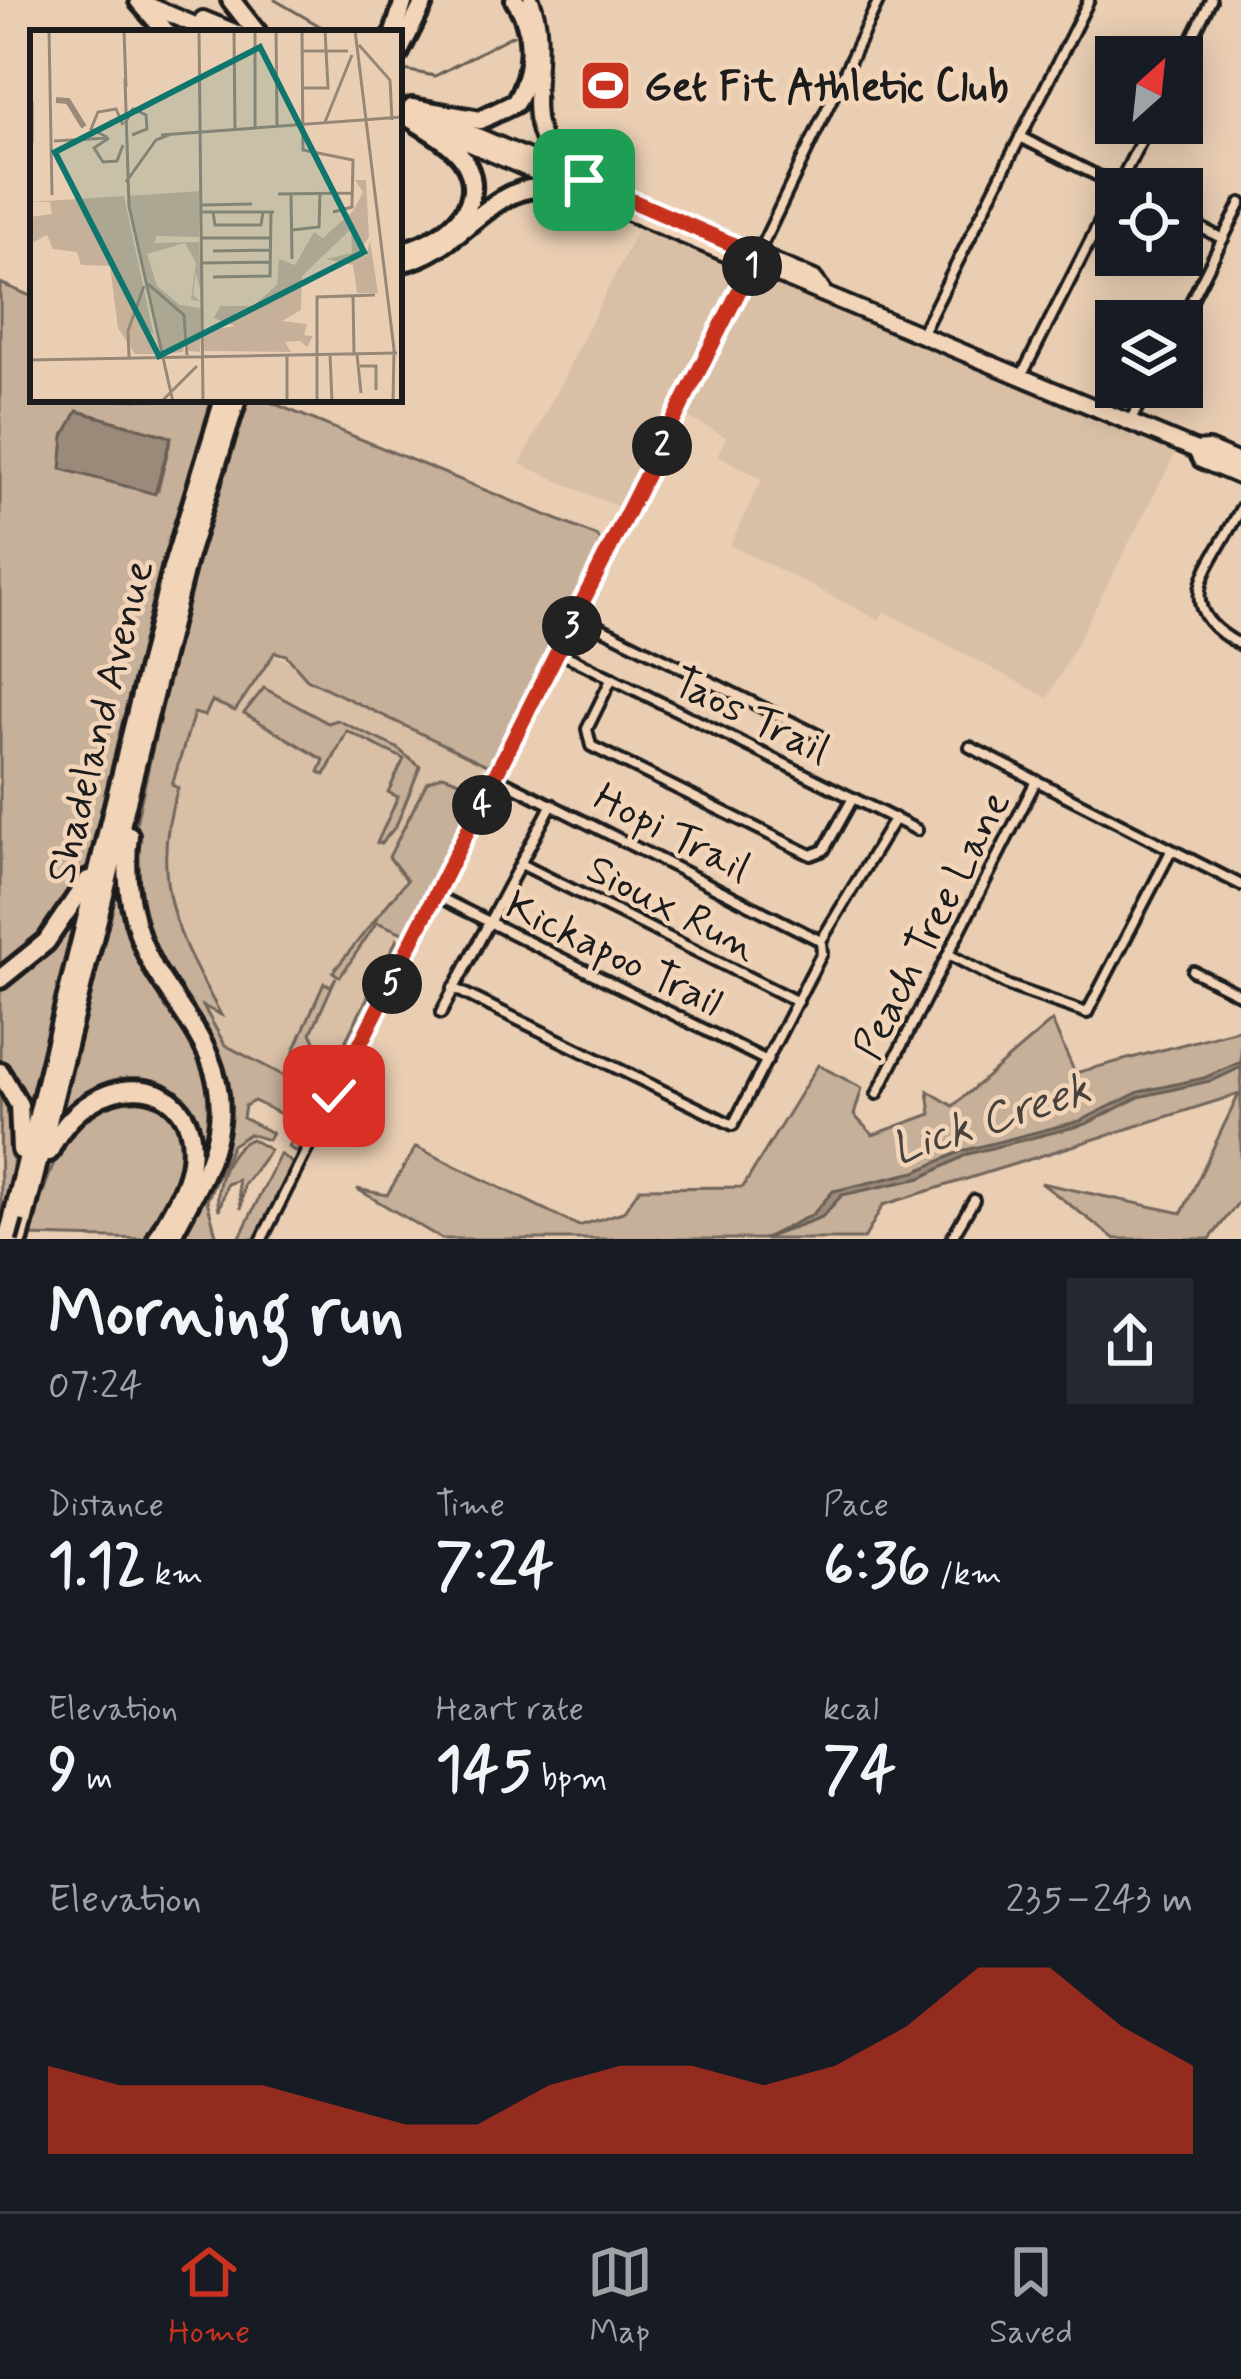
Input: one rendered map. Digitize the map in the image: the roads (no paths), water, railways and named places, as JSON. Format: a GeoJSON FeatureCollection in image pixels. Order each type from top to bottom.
{"type":"FeatureCollection","features":[{"type":"Feature","properties":{"kind":"highway"},"geometry":{"type":"LineString","coordinates":[[231,0],[255,30]]}},
{"type":"Feature","properties":{"kind":"highway"},"geometry":{"type":"LineString","coordinates":[[400,30],[408,0]]}},
{"type":"Feature","properties":{"kind":"highway"},"geometry":{"type":"LineString","coordinates":[[402,33],[425,0]]}},
{"type":"Feature","properties":{"kind":"highway"},"geometry":{"type":"LineString","coordinates":[[402,35],[440,0]]}},
{"type":"Feature","properties":{"kind":"highway"},"geometry":{"type":"LineString","coordinates":[[405,110],[480,120],[514,103],[526,78],[530,47],[514,0]]}},
{"type":"Feature","properties":{"kind":"highway"},"geometry":{"type":"LineString","coordinates":[[137,1],[163,30]]}},
{"type":"Feature","properties":{"kind":"highway"},"geometry":{"type":"LineString","coordinates":[[402,251],[448,230],[466,211],[471,192],[462,158],[405,110]]}},
{"type":"Feature","properties":{"kind":"highway"},"geometry":{"type":"LineString","coordinates":[[402,262],[446,246],[513,193],[545,188],[603,202]]}},
{"type":"Feature","properties":{"kind":"highway","name":"Shadeland Avenue"},"geometry":{"type":"LineString","coordinates":[[21,1216],[101,859],[179,543],[223,402]]}},
{"type":"Feature","properties":{"kind":"highway","name":"Shadeland Avenue"},"geometry":{"type":"LineString","coordinates":[[21,1216],[192,540],[236,402]]}},
{"type":"Feature","properties":{"kind":"highway"},"geometry":{"type":"LineString","coordinates":[[134,777],[127,862],[133,915],[155,969],[205,1043],[220,1096],[214,1148],[170,1239]]}},
{"type":"Feature","properties":{"kind":"highway"},"geometry":{"type":"LineString","coordinates":[[0,979],[55,933],[101,859]]}},
{"type":"Feature","properties":{"kind":"highway"},"geometry":{"type":"LineString","coordinates":[[0,1072],[22,1119],[21,1216]]}},
{"type":"Feature","properties":{"kind":"highway"},"geometry":{"type":"LineString","coordinates":[[7,1239],[52,1145],[83,1103],[112,1089],[146,1090],[178,1112],[192,1149],[186,1180],[157,1239]]}},
{"type":"Feature","properties":{"kind":"main road"},"geometry":{"type":"LineString","coordinates":[[160,0],[230,30]]}},
{"type":"Feature","properties":{"kind":"main road"},"geometry":{"type":"LineString","coordinates":[[531,0],[542,44],[537,129],[550,154],[584,180]]}},
{"type":"Feature","properties":{"kind":"main road"},"geometry":{"type":"LineString","coordinates":[[137,1],[207,30]]}},
{"type":"Feature","properties":{"kind":"main road"},"geometry":{"type":"LineString","coordinates":[[405,110],[584,180],[809,291],[822,289],[1196,450],[1208,449],[1241,463]]}},
{"type":"Feature","properties":{"kind":"main road"},"geometry":{"type":"LineString","coordinates":[[405,110],[603,202],[754,261]]}},
{"type":"Feature","properties":{"kind":"main road"},"geometry":{"type":"LineString","coordinates":[[1196,450],[1201,460],[1241,477]]}},
{"type":"Feature","properties":{"kind":"street"},"geometry":{"type":"LineString","coordinates":[[262,1239],[560,652],[879,0]]}},
{"type":"Feature","properties":{"kind":"street"},"geometry":{"type":"LineString","coordinates":[[922,333],[1090,0]]}},
{"type":"Feature","properties":{"kind":"street"},"geometry":{"type":"LineString","coordinates":[[1193,36],[1211,0]]}},
{"type":"Feature","properties":{"kind":"street"},"geometry":{"type":"LineString","coordinates":[[1020,137],[1095,176]]}},
{"type":"Feature","properties":{"kind":"street"},"geometry":{"type":"LineString","coordinates":[[1192,300],[1241,202]]}},
{"type":"Feature","properties":{"kind":"street"},"geometry":{"type":"LineString","coordinates":[[1203,228],[1223,238]]}},
{"type":"Feature","properties":{"kind":"street"},"geometry":{"type":"LineString","coordinates":[[1022,375],[1095,234]]}},
{"type":"Feature","properties":{"kind":"street"},"geometry":{"type":"LineString","coordinates":[[1131,422],[1138,408]]}},
{"type":"Feature","properties":{"kind":"street"},"geometry":{"type":"LineString","coordinates":[[1241,508],[1203,581],[1198,605],[1205,623],[1241,645]]}},
{"type":"Feature","properties":{"kind":"street"},"geometry":{"type":"LineString","coordinates":[[577,616],[820,736]]}},
{"type":"Feature","properties":{"kind":"street","name":"Taos Trail"},"geometry":{"type":"LineString","coordinates":[[560,652],[917,830]]}},
{"type":"Feature","properties":{"kind":"street"},"geometry":{"type":"LineString","coordinates":[[612,678],[587,729],[587,742],[651,776],[811,855],[824,850],[853,797]]}},
{"type":"Feature","properties":{"kind":"street"},"geometry":{"type":"LineString","coordinates":[[970,747],[1241,885]]}},
{"type":"Feature","properties":{"kind":"street","name":"Hopi Trail"},"geometry":{"type":"LineString","coordinates":[[496,777],[821,941]]}},
{"type":"Feature","properties":{"kind":"street","name":"Peach Tree Lane"},"geometry":{"type":"LineString","coordinates":[[878,1094],[1036,781]]}},
{"type":"Feature","properties":{"kind":"street"},"geometry":{"type":"LineString","coordinates":[[441,1013],[552,804]]}},
{"type":"Feature","properties":{"kind":"street"},"geometry":{"type":"LineString","coordinates":[[453,988],[727,1125],[739,1120],[822,953],[821,941],[895,818]]}},
{"type":"Feature","properties":{"kind":"street"},"geometry":{"type":"LineString","coordinates":[[950,955],[1009,986],[1085,1013],[1171,851]]}},
{"type":"Feature","properties":{"kind":"street","name":"Sioux Run"},"geometry":{"type":"LineString","coordinates":[[521,864],[798,1002]]}},
{"type":"Feature","properties":{"kind":"street","name":"Kickapoo Trail"},"geometry":{"type":"LineString","coordinates":[[437,896],[767,1061]]}},
{"type":"Feature","properties":{"kind":"street"},"geometry":{"type":"LineString","coordinates":[[1193,971],[1241,995]]}},
{"type":"Feature","properties":{"kind":"street"},"geometry":{"type":"LineString","coordinates":[[951,1239],[974,1200]]}},
{"type":"Feature","properties":{"kind":"waterway"},"geometry":{"type":"LineString","coordinates":[[275,0],[327,30]]}},
{"type":"Feature","properties":{"kind":"waterway"},"geometry":{"type":"LineString","coordinates":[[402,70],[435,76],[513,35]]}},
{"type":"Feature","properties":{"kind":"place","name":"Get Fit Athletic Club"},"geometry":{"type":"Point","coordinates":[605,85]}},
{"type":"Feature","properties":{"kind":"water label","name":"Lick Creek"},"geometry":{"type":"Point","coordinates":[990,1117]}}]}
